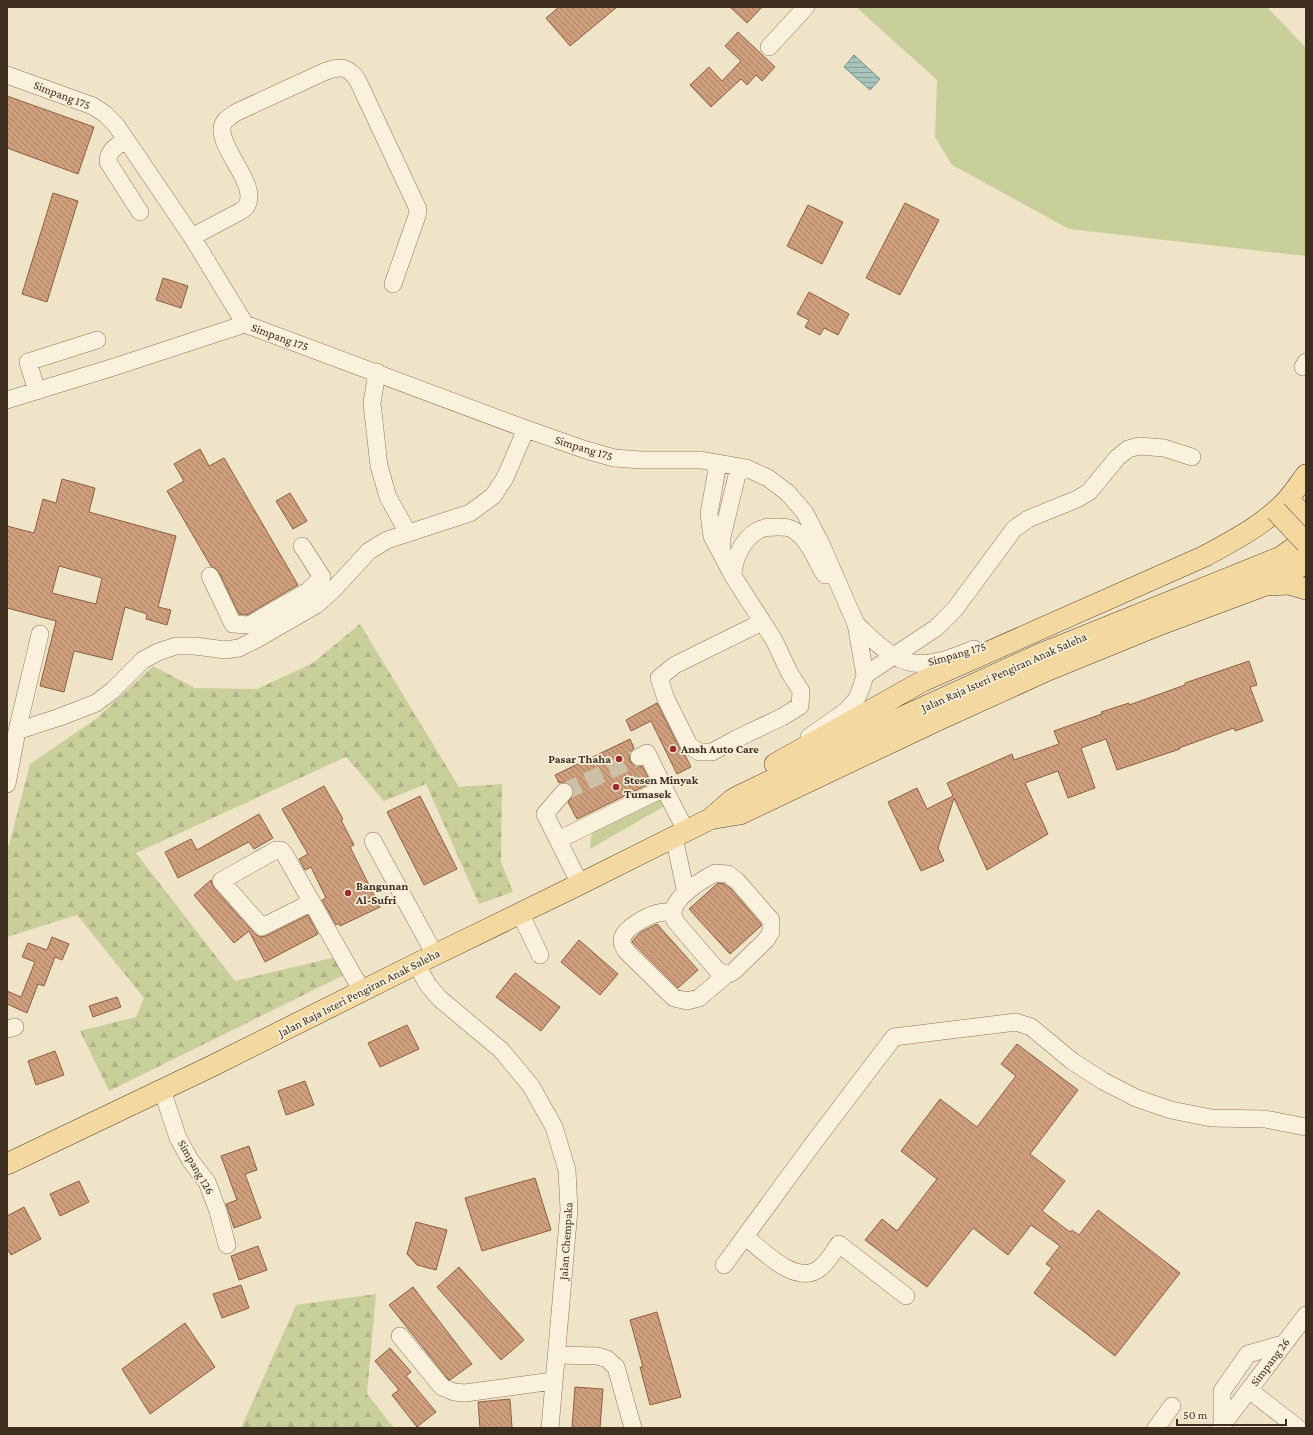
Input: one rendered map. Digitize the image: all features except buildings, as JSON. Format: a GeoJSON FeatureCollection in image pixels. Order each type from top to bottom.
{"type":"FeatureCollection","features":[{"type":"Feature","properties":{"kind":"main road"},"geometry":{"type":"LineString","coordinates":[[738,797],[754,777],[774,764],[923,681],[1205,556],[1243,535],[1282,505],[1306,475]]}},
{"type":"Feature","properties":{"kind":"main road"},"geometry":{"type":"LineString","coordinates":[[1282,505],[1306,518]]}},
{"type":"Feature","properties":{"kind":"main road"},"geometry":{"type":"LineString","coordinates":[[1282,505],[1306,543]]}},
{"type":"Feature","properties":{"kind":"main road","name":"Jalan Raja Isteri Pengiran Anak Saleha"},"geometry":{"type":"LineString","coordinates":[[7,1164],[162,1090],[580,884],[710,819],[732,800],[903,717],[1038,655],[1281,557],[1306,539]]}},
{"type":"Feature","properties":{"kind":"main road","name":"Jalan Raja Isteri Pengiran Anak Saleha"},"geometry":{"type":"LineString","coordinates":[[710,819],[740,814],[938,720],[1048,670],[1156,626],[1264,586],[1306,563]]}},
{"type":"Feature","properties":{"kind":"main road"},"geometry":{"type":"LineString","coordinates":[[1264,586],[1288,584],[1306,589]]}},
{"type":"Feature","properties":{"kind":"street"},"geometry":{"type":"LineString","coordinates":[[769,47],[806,7]]}},
{"type":"Feature","properties":{"kind":"street"},"geometry":{"type":"LineString","coordinates":[[192,237],[246,208],[249,198],[248,189],[224,140],[222,129],[226,118],[326,71],[334,68],[344,68],[350,71],[357,79],[418,209],[417,216],[392,284]]}},
{"type":"Feature","properties":{"kind":"street","name":"Simpang 175"},"geometry":{"type":"LineString","coordinates":[[7,74],[93,106],[105,114],[116,125],[192,237],[245,324]]}},
{"type":"Feature","properties":{"kind":"street"},"geometry":{"type":"LineString","coordinates":[[126,140],[110,151],[108,162],[140,212]]}},
{"type":"Feature","properties":{"kind":"street","name":"Simpang 175"},"geometry":{"type":"LineString","coordinates":[[7,400],[245,324],[586,450],[614,458],[641,460],[701,460],[746,468],[768,478],[788,493],[805,513],[821,544],[855,621],[865,675],[856,700],[846,710],[819,728],[774,764]]}},
{"type":"Feature","properties":{"kind":"street"},"geometry":{"type":"LineString","coordinates":[[37,391],[28,362],[97,340]]}},
{"type":"Feature","properties":{"kind":"street"},"geometry":{"type":"LineString","coordinates":[[377,372],[372,403],[379,466],[388,497],[408,533]]}},
{"type":"Feature","properties":{"kind":"street"},"geometry":{"type":"LineString","coordinates":[[318,593],[332,591],[369,551],[387,540],[470,513],[493,496],[505,478],[526,429]]}},
{"type":"Feature","properties":{"kind":"street"},"geometry":{"type":"LineString","coordinates":[[865,675],[936,628],[955,609],[1014,529],[1028,519],[1077,499],[1089,492],[1117,458],[1128,449],[1139,446],[1164,448],[1192,457]]}},
{"type":"Feature","properties":{"kind":"street"},"geometry":{"type":"LineString","coordinates":[[718,463],[709,514],[712,536],[733,576],[774,640],[789,672],[801,691],[800,706],[782,717],[712,752],[699,752],[689,745],[666,699],[659,678],[675,665],[762,622]]}},
{"type":"Feature","properties":{"kind":"street"},"geometry":{"type":"LineString","coordinates":[[722,557],[722,537],[740,467]]}},
{"type":"Feature","properties":{"kind":"street"},"geometry":{"type":"LineString","coordinates":[[733,576],[733,570],[737,557],[747,539],[757,531],[768,527],[787,527],[796,532],[805,540],[834,590],[855,621]]}},
{"type":"Feature","properties":{"kind":"street"},"geometry":{"type":"LineString","coordinates":[[16,731],[60,717],[96,703],[112,691],[143,660],[158,652],[176,646],[195,646],[225,650],[239,648],[252,632],[316,605],[322,577],[302,546]]}},
{"type":"Feature","properties":{"kind":"street"},"geometry":{"type":"LineString","coordinates":[[210,576],[233,624],[252,632]]}},
{"type":"Feature","properties":{"kind":"street","name":"Simpang 175"},"geometry":{"type":"LineString","coordinates":[[855,621],[892,656],[905,662],[919,664],[936,662],[977,648],[1023,636]]}},
{"type":"Feature","properties":{"kind":"street"},"geometry":{"type":"LineString","coordinates":[[7,784],[16,731],[40,634]]}},
{"type":"Feature","properties":{"kind":"street"},"geometry":{"type":"LineString","coordinates":[[639,757],[647,753],[664,788],[680,834],[686,893]]}},
{"type":"Feature","properties":{"kind":"street"},"geometry":{"type":"LineString","coordinates":[[558,840],[664,788]]}},
{"type":"Feature","properties":{"kind":"street"},"geometry":{"type":"LineString","coordinates":[[564,792],[545,814],[580,884]]}},
{"type":"Feature","properties":{"kind":"street"},"geometry":{"type":"LineString","coordinates":[[373,841],[435,955]]}},
{"type":"Feature","properties":{"kind":"street"},"geometry":{"type":"LineString","coordinates":[[312,902],[262,928],[221,880],[276,850],[281,850],[285,854],[312,902],[362,991]]}},
{"type":"Feature","properties":{"kind":"street"},"geometry":{"type":"LineString","coordinates":[[673,911],[659,912],[645,918],[624,935],[622,942],[626,951],[674,998],[687,1001],[699,998],[726,975],[734,972],[766,940],[771,932],[770,920],[737,881],[728,874],[715,873],[699,881],[677,903],[673,911],[675,922],[717,970],[726,975]]}},
{"type":"Feature","properties":{"kind":"street"},"geometry":{"type":"LineString","coordinates":[[520,913],[540,955]]}},
{"type":"Feature","properties":{"kind":"street","name":"Jalan Chempaka"},"geometry":{"type":"LineString","coordinates":[[416,964],[428,985],[439,998],[500,1050],[531,1086],[554,1127],[567,1170],[570,1210],[553,1381],[550,1428]]}},
{"type":"Feature","properties":{"kind":"street"},"geometry":{"type":"LineString","coordinates":[[724,1265],[894,1037],[1016,1022],[1031,1027],[1072,1061],[1102,1081],[1136,1098],[1171,1110],[1211,1118],[1265,1119],[1306,1127]]}},
{"type":"Feature","properties":{"kind":"street","name":"Simpang 126"},"geometry":{"type":"LineString","coordinates":[[162,1090],[178,1138],[190,1160],[207,1182],[218,1211],[228,1245]]}},
{"type":"Feature","properties":{"kind":"street"},"geometry":{"type":"LineString","coordinates":[[746,1237],[779,1264],[792,1272],[807,1274],[819,1269],[839,1244],[906,1296]]}},
{"type":"Feature","properties":{"kind":"street","name":"Simpang 26"},"geometry":{"type":"LineString","coordinates":[[1221,1427],[1306,1314]]}},
{"type":"Feature","properties":{"kind":"street"},"geometry":{"type":"LineString","coordinates":[[400,1336],[442,1387],[454,1392],[465,1393],[553,1381]]}},
{"type":"Feature","properties":{"kind":"street"},"geometry":{"type":"LineString","coordinates":[[1221,1427],[1222,1391],[1248,1354],[1283,1344]]}},
{"type":"Feature","properties":{"kind":"street"},"geometry":{"type":"LineString","coordinates":[[556,1355],[598,1356],[607,1359],[616,1367],[634,1428]]}},
{"type":"Feature","properties":{"kind":"street"},"geometry":{"type":"LineString","coordinates":[[1249,1390],[1298,1428]]}},
{"type":"Feature","properties":{"kind":"street"},"geometry":{"type":"LineString","coordinates":[[1156,1428],[1172,1406]]}},
{"type":"Feature","properties":{"kind":"green space"},"geometry":{"type":"Polygon","coordinates":[[[856,7],[1267,7],[1306,48],[1306,256],[1069,229],[952,165],[935,137],[937,80],[856,7]]]}},
{"type":"Feature","properties":{"kind":"green space"},"geometry":{"type":"Polygon","coordinates":[[[360,624],[459,787],[502,784],[501,862],[513,892],[479,904],[426,784],[384,801],[346,757],[136,853],[235,981],[340,956],[346,974],[109,1091],[80,1031],[136,1017],[144,998],[77,915],[7,937],[7,848],[30,764],[96,719],[153,666],[195,688],[257,689],[313,663],[360,624]]]}},
{"type":"Feature","properties":{"kind":"green space"},"geometry":{"type":"Polygon","coordinates":[[[663,785],[675,800],[590,849],[591,836],[605,814],[663,785]]]}},
{"type":"Feature","properties":{"kind":"green space"},"geometry":{"type":"Polygon","coordinates":[[[376,1294],[367,1394],[394,1428],[241,1428],[296,1305],[376,1294]]]}},
{"type":"Feature","properties":{"kind":"water"},"geometry":{"type":"Polygon","coordinates":[[[854,55],[880,79],[870,90],[844,67],[854,55]]]}},
{"type":"Feature","properties":{"kind":"tunnel"},"geometry":{"type":"LineString","coordinates":[[564,792],[639,757]]}},
{"type":"Feature","properties":{"kind":"place","name":"Ansh Auto Care"},"geometry":{"type":"Point","coordinates":[673,749]}},
{"type":"Feature","properties":{"kind":"place","name":"Pasar Thaha"},"geometry":{"type":"Point","coordinates":[619,759]}},
{"type":"Feature","properties":{"kind":"place","name":"Stesen Minyak Tumasek"},"geometry":{"type":"Point","coordinates":[616,787]}},
{"type":"Feature","properties":{"kind":"place","name":"Bangunan Al-Sufri"},"geometry":{"type":"Point","coordinates":[348,893]}}]}
